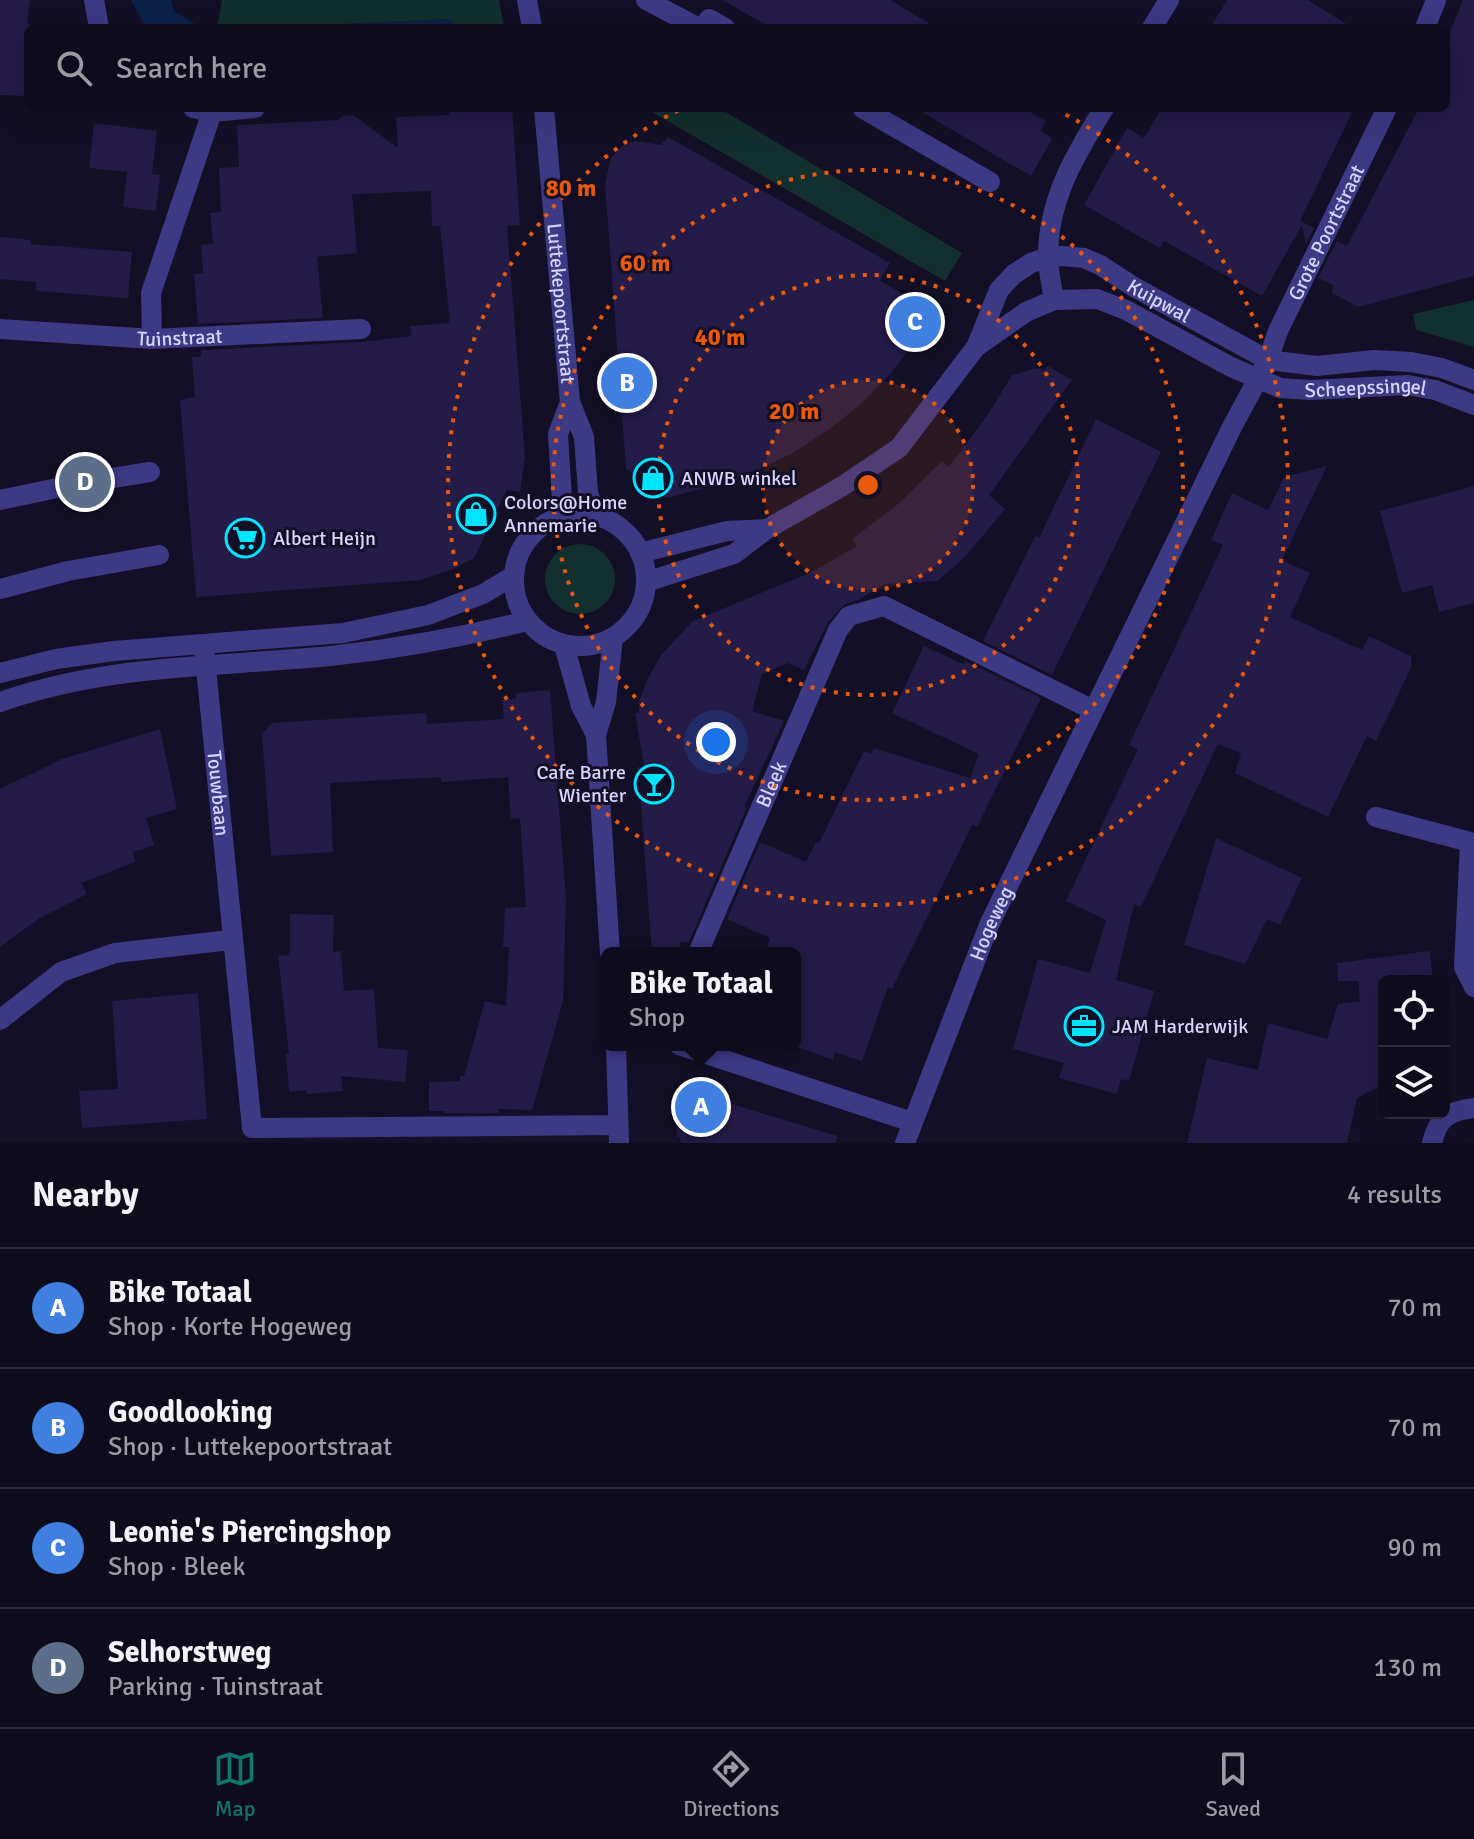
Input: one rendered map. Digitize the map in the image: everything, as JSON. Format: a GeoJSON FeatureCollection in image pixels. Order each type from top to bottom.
{"type":"FeatureCollection","features":[{"type":"Feature","properties":{"kind":"street"},"geometry":{"type":"LineString","coordinates":[[94,0],[98,24]]}},
{"type":"Feature","properties":{"kind":"street"},"geometry":{"type":"LineString","coordinates":[[527,0],[531,24]]}},
{"type":"Feature","properties":{"kind":"street"},"geometry":{"type":"LineString","coordinates":[[646,0],[693,24]]}},
{"type":"Feature","properties":{"kind":"street"},"geometry":{"type":"LineString","coordinates":[[1154,24],[1169,0]]}},
{"type":"Feature","properties":{"kind":"street"},"geometry":{"type":"LineString","coordinates":[[1427,24],[1436,0]]}},
{"type":"Feature","properties":{"kind":"street"},"geometry":{"type":"LineString","coordinates":[[152,339],[151,293],[202,112]]}},
{"type":"Feature","properties":{"kind":"street","name":"Luttekepoortstraat"},"geometry":{"type":"LineString","coordinates":[[544,112],[570,402],[584,437],[588,493],[596,516]]}},
{"type":"Feature","properties":{"kind":"street"},"geometry":{"type":"LineString","coordinates":[[869,112],[990,182]]}},
{"type":"Feature","properties":{"kind":"street"},"geometry":{"type":"LineString","coordinates":[[976,347],[1026,312],[1054,300],[1048,257],[1056,202],[1068,168],[1102,112]]}},
{"type":"Feature","properties":{"kind":"street","name":"Grote Poortstraat"},"geometry":{"type":"LineString","coordinates":[[1268,360],[1278,331],[1385,112]]}},
{"type":"Feature","properties":{"kind":"street"},"geometry":{"type":"LineString","coordinates":[[646,582],[734,554],[767,529],[841,487],[899,448],[976,347],[999,290],[1023,268],[1048,257]]}},
{"type":"Feature","properties":{"kind":"street","name":"Kuipwal"},"geometry":{"type":"LineString","coordinates":[[1048,257],[1084,258],[1100,265],[1134,287],[1268,360]]}},
{"type":"Feature","properties":{"kind":"street","name":"Kuipwal"},"geometry":{"type":"LineString","coordinates":[[1054,300],[1097,299],[1126,310],[1258,379]]}},
{"type":"Feature","properties":{"kind":"street","name":"Tuinstraat"},"geometry":{"type":"LineString","coordinates":[[0,329],[152,339],[361,329]]}},
{"type":"Feature","properties":{"kind":"street","name":"Hogeweg"},"geometry":{"type":"LineString","coordinates":[[905,1143],[989,925],[1232,427],[1268,360]]}},
{"type":"Feature","properties":{"kind":"street","name":"Scheepssingel"},"geometry":{"type":"LineString","coordinates":[[1268,360],[1317,366],[1374,360],[1411,362],[1442,368],[1474,380]]}},
{"type":"Feature","properties":{"kind":"street","name":"Scheepssingel"},"geometry":{"type":"LineString","coordinates":[[1258,379],[1280,388],[1310,390],[1408,385],[1435,390],[1474,405]]}},
{"type":"Feature","properties":{"kind":"street","name":"Luttekepoortstraat"},"geometry":{"type":"LineString","coordinates":[[563,516],[558,434],[570,402]]}},
{"type":"Feature","properties":{"kind":"street"},"geometry":{"type":"LineString","coordinates":[[0,500],[150,472]]}},
{"type":"Feature","properties":{"kind":"street"},"geometry":{"type":"LineString","coordinates":[[563,516],[596,516],[613,522],[626,533],[640,553],[646,582],[643,601],[636,615],[613,638],[597,645],[564,645],[544,636],[527,621],[517,601],[513,576],[518,556],[528,538],[544,524],[563,516]]}},
{"type":"Feature","properties":{"kind":"street"},"geometry":{"type":"LineString","coordinates":[[640,553],[727,531],[767,529]]}},
{"type":"Feature","properties":{"kind":"street"},"geometry":{"type":"LineString","coordinates":[[0,589],[68,571],[159,555]]}},
{"type":"Feature","properties":{"kind":"street"},"geometry":{"type":"LineString","coordinates":[[204,656],[343,633],[428,615],[483,594],[513,576]]}},
{"type":"Feature","properties":{"kind":"street","name":"Bleek"},"geometry":{"type":"LineString","coordinates":[[701,947],[838,630],[849,616],[884,606],[1093,710]]}},
{"type":"Feature","properties":{"kind":"street"},"geometry":{"type":"LineString","coordinates":[[0,673],[56,659],[386,649],[527,621]]}},
{"type":"Feature","properties":{"kind":"street"},"geometry":{"type":"LineString","coordinates":[[610,947],[596,735],[606,702],[613,638]]}},
{"type":"Feature","properties":{"kind":"street"},"geometry":{"type":"LineString","coordinates":[[564,645],[581,706],[596,735]]}},
{"type":"Feature","properties":{"kind":"street","name":"Touwbaan"},"geometry":{"type":"LineString","coordinates":[[204,656],[252,1128],[618,1134]]}},
{"type":"Feature","properties":{"kind":"street"},"geometry":{"type":"LineString","coordinates":[[0,702],[57,684],[170,657]]}},
{"type":"Feature","properties":{"kind":"street"},"geometry":{"type":"LineString","coordinates":[[1376,817],[1470,842],[1464,967],[1474,987]]}},
{"type":"Feature","properties":{"kind":"street"},"geometry":{"type":"LineString","coordinates":[[0,1020],[61,972],[74,967],[115,953],[231,940]]}},
{"type":"Feature","properties":{"kind":"street"},"geometry":{"type":"LineString","coordinates":[[616,1051],[618,1134]]}},
{"type":"Feature","properties":{"kind":"street"},"geometry":{"type":"LineString","coordinates":[[697,1051],[912,1122]]}},
{"type":"Feature","properties":{"kind":"street"},"geometry":{"type":"LineString","coordinates":[[1432,1143],[1436,1125],[1446,1116],[1461,1109],[1474,1108]]}},
{"type":"Feature","properties":{"kind":"green space"},"geometry":{"type":"Polygon","coordinates":[[[222,0],[499,0],[503,24],[454,24],[449,19],[345,24],[218,24],[222,0]]]}},
{"type":"Feature","properties":{"kind":"green space"},"geometry":{"type":"Polygon","coordinates":[[[652,112],[726,112],[962,253],[945,281],[652,112]]]}},
{"type":"Feature","properties":{"kind":"green space"},"geometry":{"type":"Polygon","coordinates":[[[1474,300],[1474,347],[1416,330],[1413,314],[1474,300]]]}},
{"type":"Feature","properties":{"kind":"green space"},"geometry":{"type":"Polygon","coordinates":[[[580,544],[605,554],[615,579],[605,604],[580,614],[555,604],[545,579],[555,554],[580,544]]]}},
{"type":"Feature","properties":{"kind":"water"},"geometry":{"type":"Polygon","coordinates":[[[131,0],[171,0],[174,11],[195,24],[144,24],[131,0]]]}},
{"type":"Feature","properties":{"kind":"water"},"geometry":{"type":"Polygon","coordinates":[[[450,19],[454,24],[346,24],[450,19]]]}},
{"type":"Feature","properties":{"kind":"building"},"geometry":{"type":"Polygon","coordinates":[[[0,0],[30,0],[27,24],[24,24],[24,96],[0,95],[0,0]]]}},
{"type":"Feature","properties":{"kind":"building"},"geometry":{"type":"Polygon","coordinates":[[[723,0],[890,0],[930,24],[764,24],[723,0]]]}},
{"type":"Feature","properties":{"kind":"building"},"geometry":{"type":"Polygon","coordinates":[[[1227,0],[1308,0],[1347,24],[1212,24],[1227,0]]]}},
{"type":"Feature","properties":{"kind":"building"},"geometry":{"type":"Polygon","coordinates":[[[1463,0],[1474,0],[1474,276],[1358,307],[1332,293],[1333,285],[1318,278],[1337,241],[1347,246],[1417,112],[1450,112],[1450,32],[1463,0]]]}},
{"type":"Feature","properties":{"kind":"building"},"geometry":{"type":"Polygon","coordinates":[[[450,112],[512,112],[520,225],[507,226],[525,457],[520,492],[507,490],[474,558],[421,580],[196,597],[180,400],[195,397],[192,357],[201,357],[201,350],[362,342],[411,336],[410,326],[450,323],[440,226],[432,226],[431,191],[352,194],[357,253],[317,257],[323,318],[198,324],[194,274],[203,273],[201,245],[213,243],[210,213],[221,212],[219,168],[239,167],[237,125],[338,120],[353,115],[398,148],[396,117],[450,115],[450,112]]]}},
{"type":"Feature","properties":{"kind":"building"},"geometry":{"type":"Polygon","coordinates":[[[922,112],[1030,112],[1046,121],[1041,130],[1052,139],[1031,176],[922,112]]]}},
{"type":"Feature","properties":{"kind":"building"},"geometry":{"type":"Polygon","coordinates":[[[1160,112],[1352,112],[1300,221],[1314,228],[1306,244],[1302,225],[1262,296],[1164,241],[1160,248],[1084,205],[1127,128],[1144,138],[1160,112]]]}},
{"type":"Feature","properties":{"kind":"building"},"geometry":{"type":"Polygon","coordinates":[[[94,123],[157,131],[152,174],[160,175],[156,211],[123,207],[127,172],[89,168],[94,123]]]}},
{"type":"Feature","properties":{"kind":"building"},"geometry":{"type":"Polygon","coordinates":[[[668,137],[890,263],[880,281],[921,304],[918,309],[934,318],[890,374],[861,404],[828,430],[793,453],[756,471],[666,498],[626,469],[605,183],[611,158],[622,146],[635,141],[661,145],[668,137]]]}},
{"type":"Feature","properties":{"kind":"building"},"geometry":{"type":"Polygon","coordinates":[[[0,237],[31,240],[30,244],[132,252],[128,298],[36,291],[36,282],[0,279],[0,237]]]}},
{"type":"Feature","properties":{"kind":"building"},"geometry":{"type":"Polygon","coordinates":[[[1048,366],[1072,380],[989,495],[1005,509],[965,557],[937,581],[885,584],[845,604],[828,622],[804,670],[788,663],[762,674],[752,711],[784,721],[744,807],[747,807],[689,942],[680,942],[680,947],[652,947],[638,767],[644,766],[635,713],[639,713],[639,702],[647,680],[661,655],[693,621],[814,571],[857,546],[852,539],[897,505],[942,461],[949,467],[987,416],[1012,375],[1037,368],[1044,370],[1048,366]]]}},
{"type":"Feature","properties":{"kind":"building"},"geometry":{"type":"Polygon","coordinates":[[[1096,419],[1161,452],[1052,675],[983,641],[1036,535],[1039,538],[1096,419]]]}},
{"type":"Feature","properties":{"kind":"building"},"geometry":{"type":"Polygon","coordinates":[[[1327,466],[1282,560],[1310,573],[1290,617],[1362,650],[1369,636],[1411,656],[1411,668],[1376,741],[1367,736],[1328,817],[1235,773],[1241,753],[1218,744],[1141,907],[1134,904],[1116,980],[1154,991],[1129,1081],[1121,1079],[1117,1094],[1059,1078],[1064,1063],[1013,1049],[1038,959],[1090,973],[1106,920],[1066,901],[1138,749],[1129,745],[1223,545],[1211,540],[1232,493],[1268,510],[1284,477],[1327,466]]]}},
{"type":"Feature","properties":{"kind":"building"},"geometry":{"type":"Polygon","coordinates":[[[1474,486],[1474,603],[1439,612],[1432,585],[1402,593],[1380,511],[1474,486]]]}},
{"type":"Feature","properties":{"kind":"building"},"geometry":{"type":"Polygon","coordinates":[[[924,646],[963,664],[965,661],[1041,698],[977,827],[972,825],[892,989],[888,987],[862,1061],[835,1052],[833,1060],[801,1048],[801,947],[767,947],[770,938],[727,919],[760,842],[806,862],[816,842],[819,843],[864,751],[871,754],[874,748],[970,778],[979,754],[892,713],[924,646]]]}},
{"type":"Feature","properties":{"kind":"building"},"geometry":{"type":"Polygon","coordinates":[[[550,690],[566,899],[563,1001],[532,1110],[498,1109],[499,1113],[429,1111],[429,1082],[460,1081],[460,1076],[464,1076],[485,1001],[506,1006],[509,947],[503,947],[505,908],[526,907],[520,818],[511,819],[508,777],[441,782],[441,777],[330,783],[333,852],[271,856],[262,734],[272,723],[426,713],[427,724],[504,719],[502,700],[516,699],[516,693],[550,690]]]}},
{"type":"Feature","properties":{"kind":"building"},"geometry":{"type":"Polygon","coordinates":[[[160,729],[177,809],[146,818],[154,845],[133,852],[135,862],[81,883],[87,894],[40,918],[0,947],[0,789],[62,759],[160,729]]]}},
{"type":"Feature","properties":{"kind":"building"},"geometry":{"type":"Polygon","coordinates":[[[1216,838],[1302,878],[1280,925],[1267,919],[1245,964],[1184,945],[1216,838]]]}},
{"type":"Feature","properties":{"kind":"building"},"geometry":{"type":"Polygon","coordinates":[[[290,914],[334,915],[333,952],[341,951],[344,991],[374,989],[378,1048],[408,1050],[405,1082],[341,1076],[343,1091],[289,1092],[286,1054],[289,1054],[278,956],[290,955],[290,914]]]}},
{"type":"Feature","properties":{"kind":"building"},"geometry":{"type":"Polygon","coordinates":[[[1430,951],[1432,975],[1378,975],[1378,1087],[1357,1098],[1347,1143],[1187,1143],[1207,1058],[1258,1070],[1268,1023],[1327,1039],[1338,1004],[1360,1001],[1358,981],[1338,981],[1337,963],[1430,951]]]}},
{"type":"Feature","properties":{"kind":"building"},"geometry":{"type":"Polygon","coordinates":[[[198,993],[207,1119],[82,1128],[79,1091],[118,1089],[112,1001],[198,993]]]}},
{"type":"Feature","properties":{"kind":"building"},"geometry":{"type":"Polygon","coordinates":[[[721,1092],[722,1101],[837,1136],[836,1143],[681,1143],[680,1137],[677,1137],[675,1106],[679,1106],[678,1094],[721,1092]]]}},
{"type":"Feature","properties":{"kind":"place","name":"Leonie's Piercingshop"},"geometry":{"type":"Point","coordinates":[915,322]}},
{"type":"Feature","properties":{"kind":"place","name":"Goodlooking"},"geometry":{"type":"Point","coordinates":[627,383]}},
{"type":"Feature","properties":{"kind":"place","name":"ANWB winkel"},"geometry":{"type":"Point","coordinates":[653,478]}},
{"type":"Feature","properties":{"kind":"place","name":"Selhorstweg"},"geometry":{"type":"Point","coordinates":[85,482]}},
{"type":"Feature","properties":{"kind":"place","name":"Colors@Home Annemarie"},"geometry":{"type":"Point","coordinates":[476,514]}},
{"type":"Feature","properties":{"kind":"place","name":"Albert Heijn"},"geometry":{"type":"Point","coordinates":[245,538]}},
{"type":"Feature","properties":{"kind":"place","name":"Cafe Barre Wienter"},"geometry":{"type":"Point","coordinates":[654,784]}},
{"type":"Feature","properties":{"kind":"place","name":"JAM Harderwijk"},"geometry":{"type":"Point","coordinates":[1084,1026]}},
{"type":"Feature","properties":{"kind":"place","name":"Bike Totaal"},"geometry":{"type":"Point","coordinates":[701,1107]}}]}
